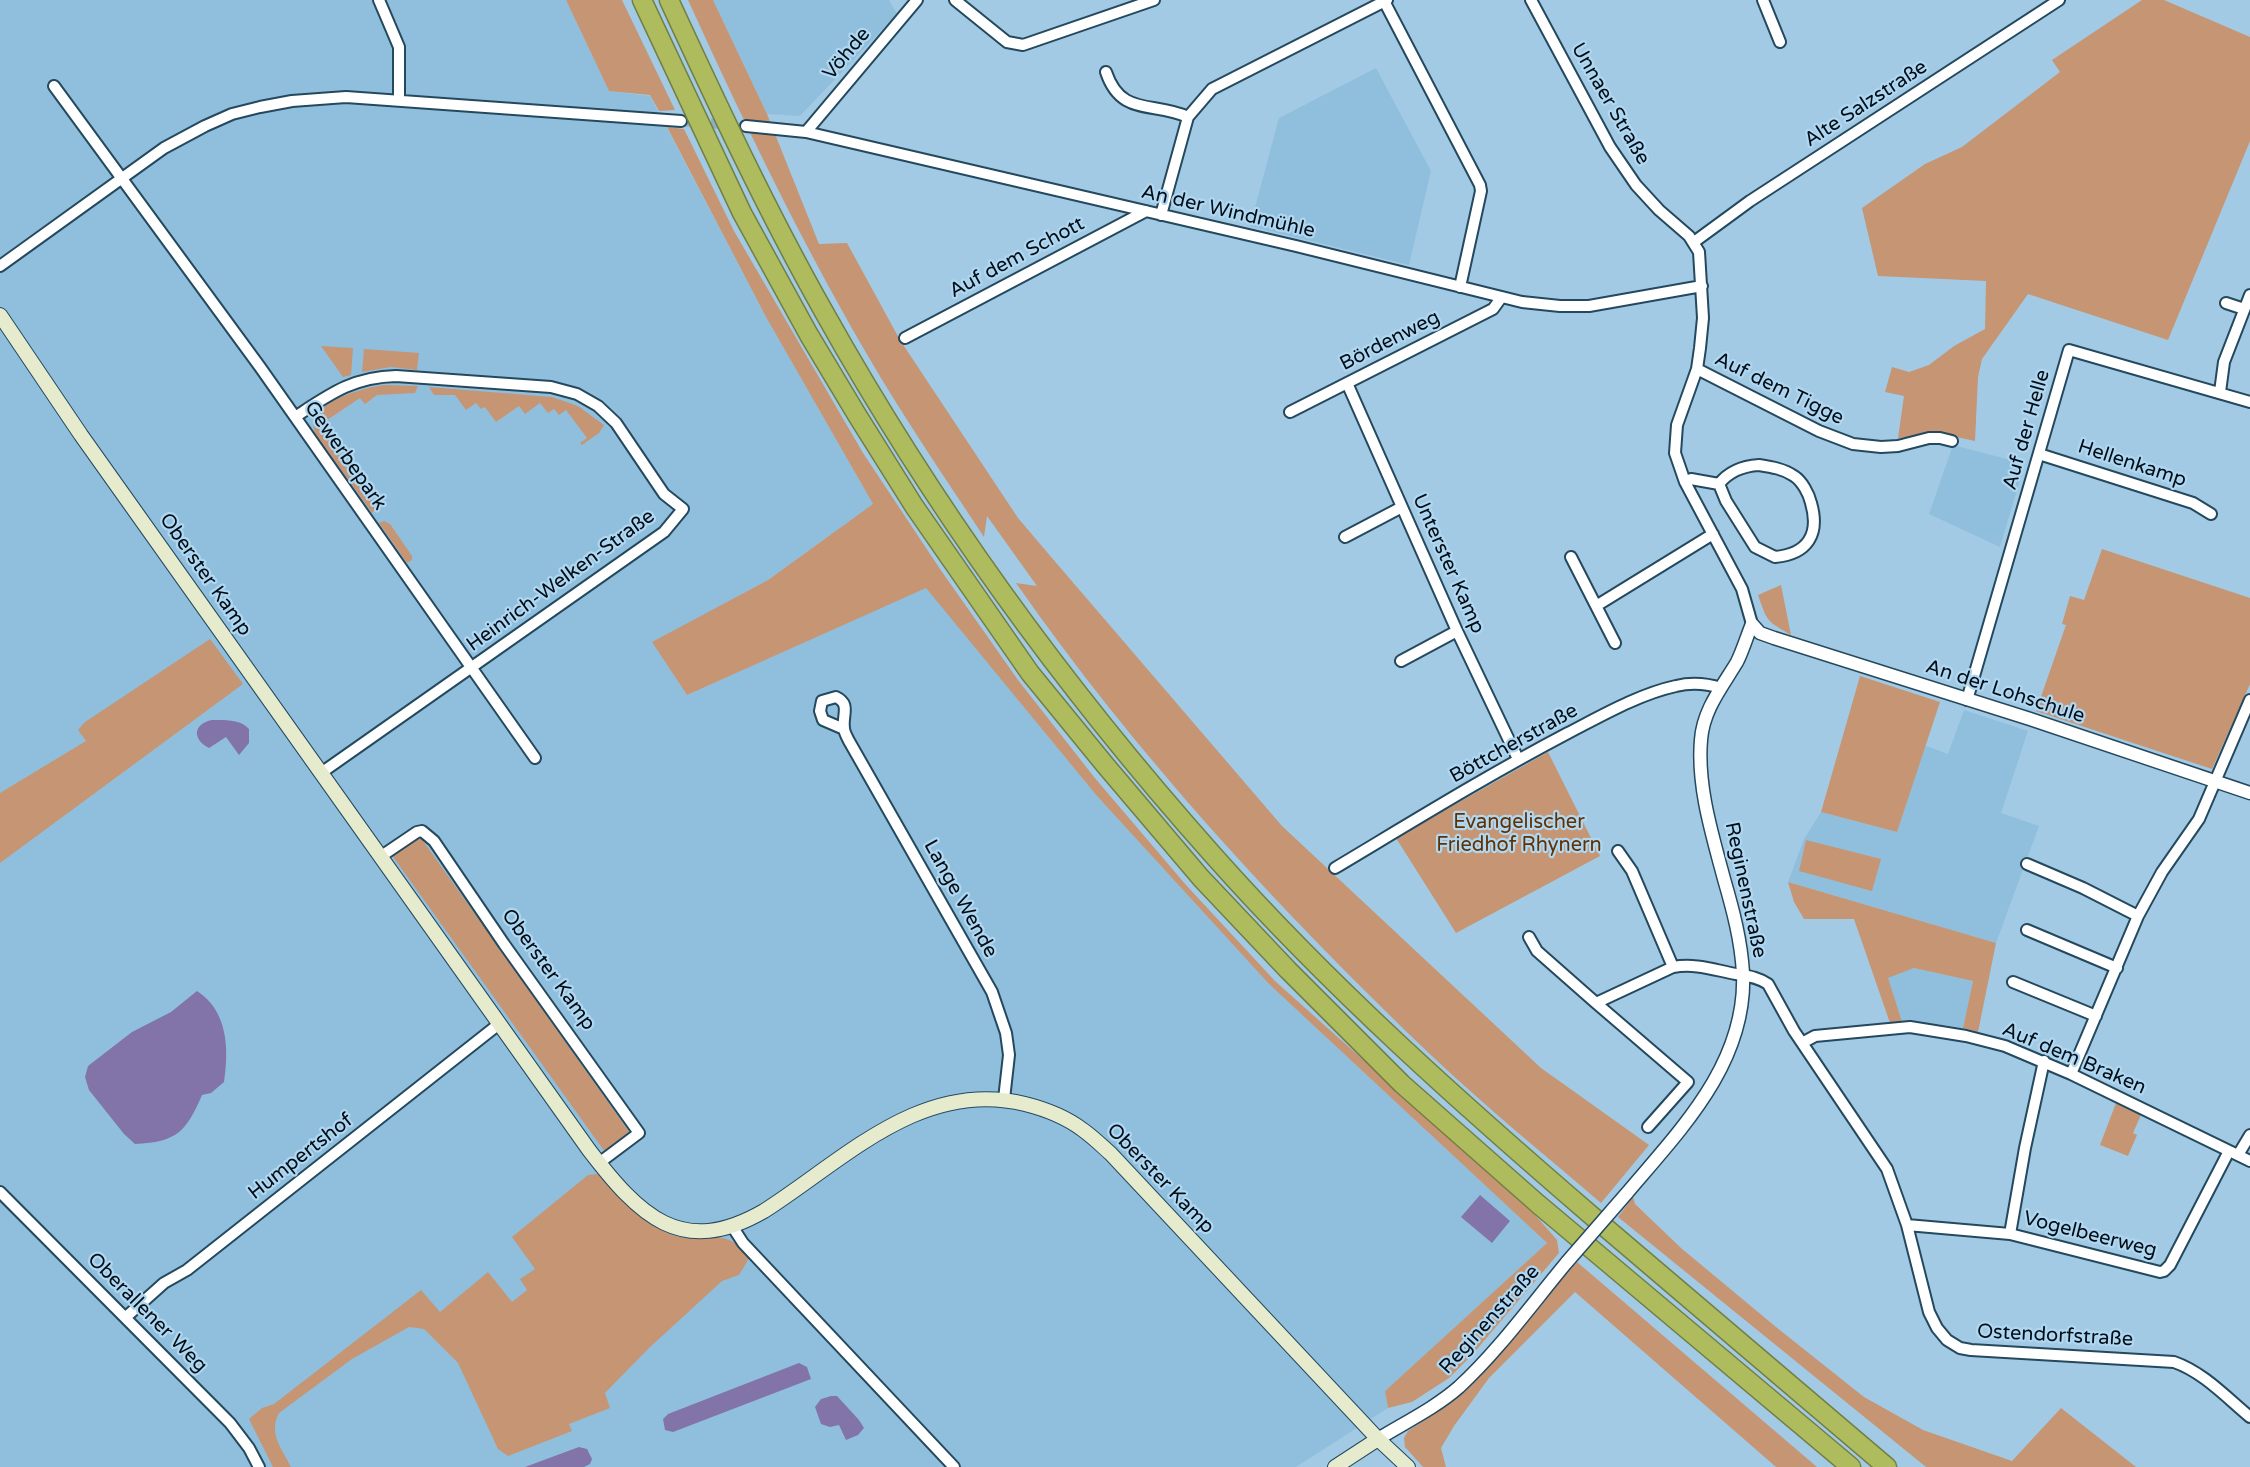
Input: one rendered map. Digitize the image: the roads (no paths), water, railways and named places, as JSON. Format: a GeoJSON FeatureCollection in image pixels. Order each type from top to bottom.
{"type":"FeatureCollection","features":[{"type":"Feature","properties":{"kind":"highway"},"geometry":{"type":"LineString","coordinates":[[642,0],[742,213],[809,335],[857,415],[914,506],[1030,673],[1106,766],[1201,878],[1288,970],[1402,1084],[1538,1204],[1851,1467]]}},
{"type":"Feature","properties":{"kind":"highway"},"geometry":{"type":"LineString","coordinates":[[669,0],[726,125],[767,207],[881,409],[983,565],[1024,623],[1121,748],[1215,858],[1378,1026],[1459,1101],[1887,1467]]}},
{"type":"Feature","properties":{"kind":"main road","name":"Oberster Kamp"},"geometry":{"type":"LineString","coordinates":[[0,315],[81,435],[499,1024],[599,1163],[633,1203],[662,1223],[691,1231],[732,1226],[747,1221],[764,1211],[882,1131],[919,1111],[955,1100],[1004,1098],[1057,1114],[1083,1129],[1111,1154],[1378,1439],[1408,1467]]}},
{"type":"Feature","properties":{"kind":"main road"},"geometry":{"type":"LineString","coordinates":[[1335,1467],[1378,1439]]}},
{"type":"Feature","properties":{"kind":"street"},"geometry":{"type":"LineString","coordinates":[[379,0],[399,47],[399,100]]}},
{"type":"Feature","properties":{"kind":"street","name":"Vöhde"},"geometry":{"type":"LineString","coordinates":[[806,132],[917,0]]}},
{"type":"Feature","properties":{"kind":"street"},"geometry":{"type":"LineString","coordinates":[[955,0],[1007,42],[1023,45],[1154,0]]}},
{"type":"Feature","properties":{"kind":"street","name":"Unnaer Straße"},"geometry":{"type":"LineString","coordinates":[[1531,0],[1610,147],[1636,185],[1694,242]]}},
{"type":"Feature","properties":{"kind":"street"},"geometry":{"type":"LineString","coordinates":[[1763,0],[1780,42]]}},
{"type":"Feature","properties":{"kind":"street","name":"Alte Salzstraße"},"geometry":{"type":"LineString","coordinates":[[1694,242],[1750,201],[2059,0]]}},
{"type":"Feature","properties":{"kind":"street"},"geometry":{"type":"LineString","coordinates":[[1161,215],[1188,117],[1212,89],[1385,1],[1480,184],[1481,191],[1460,287]]}},
{"type":"Feature","properties":{"kind":"street"},"geometry":{"type":"LineString","coordinates":[[1106,72],[1111,87],[1123,99],[1136,105],[1179,113],[1188,117]]}},
{"type":"Feature","properties":{"kind":"street","name":"Gewerbepark"},"geometry":{"type":"LineString","coordinates":[[54,86],[295,417],[535,758]]}},
{"type":"Feature","properties":{"kind":"street"},"geometry":{"type":"LineString","coordinates":[[0,266],[164,148],[232,114],[292,100],[346,97],[681,121]]}},
{"type":"Feature","properties":{"kind":"street","name":"An der Windmühle"},"geometry":{"type":"LineString","coordinates":[[746,126],[806,132],[1146,211],[1501,298],[1546,305],[1589,306],[1702,286]]}},
{"type":"Feature","properties":{"kind":"street","name":"Auf dem Schott"},"geometry":{"type":"LineString","coordinates":[[905,338],[1146,211]]}},
{"type":"Feature","properties":{"kind":"street"},"geometry":{"type":"LineString","coordinates":[[1694,242],[1699,252],[1703,318],[1697,369],[1679,418],[1675,438],[1676,460],[1685,482],[1742,589],[1752,624]]}},
{"type":"Feature","properties":{"kind":"street"},"geometry":{"type":"LineString","coordinates":[[2220,392],[2224,362],[2250,295]]}},
{"type":"Feature","properties":{"kind":"street","name":"Bördenweg"},"geometry":{"type":"LineString","coordinates":[[1290,412],[1492,309],[1501,298]]}},
{"type":"Feature","properties":{"kind":"street"},"geometry":{"type":"LineString","coordinates":[[2226,303],[2244,309]]}},
{"type":"Feature","properties":{"kind":"street","name":"Auf der Helle"},"geometry":{"type":"LineString","coordinates":[[1967,700],[2069,350],[2250,402]]}},
{"type":"Feature","properties":{"kind":"street","name":"Auf dem Tigge"},"geometry":{"type":"LineString","coordinates":[[1697,369],[1819,431],[1853,444],[1881,447],[1898,446],[1929,438],[1952,441]]}},
{"type":"Feature","properties":{"kind":"street","name":"Heinrich-Welken-Straße"},"geometry":{"type":"LineString","coordinates":[[295,417],[340,388],[376,377],[396,376],[551,387],[577,394],[598,406],[620,429],[664,494],[683,509],[664,532],[321,773]]}},
{"type":"Feature","properties":{"kind":"street","name":"Unterster Kamp"},"geometry":{"type":"LineString","coordinates":[[1347,383],[1457,631],[1518,759]]}},
{"type":"Feature","properties":{"kind":"street","name":"Hellenkamp"},"geometry":{"type":"LineString","coordinates":[[2039,454],[2193,502],[2211,514]]}},
{"type":"Feature","properties":{"kind":"street"},"geometry":{"type":"LineString","coordinates":[[1747,466],[1770,466],[1796,477],[1810,498],[1814,511],[1815,527],[1810,541],[1795,553],[1780,557],[1775,557],[1755,547],[1726,501],[1719,484],[1731,473],[1747,466]]}},
{"type":"Feature","properties":{"kind":"street"},"geometry":{"type":"LineString","coordinates":[[1685,482],[1691,479],[1719,484]]}},
{"type":"Feature","properties":{"kind":"street"},"geometry":{"type":"LineString","coordinates":[[1345,537],[1402,507]]}},
{"type":"Feature","properties":{"kind":"street"},"geometry":{"type":"LineString","coordinates":[[1596,606],[1713,534]]}},
{"type":"Feature","properties":{"kind":"street"},"geometry":{"type":"LineString","coordinates":[[1571,557],[1615,643]]}},
{"type":"Feature","properties":{"kind":"street","name":"An der Lohschule"},"geometry":{"type":"LineString","coordinates":[[1752,624],[1760,633],[1774,638],[2250,793]]}},
{"type":"Feature","properties":{"kind":"street","name":"Reginenstraße"},"geometry":{"type":"LineString","coordinates":[[1378,1439],[1441,1401],[1458,1388],[1485,1360],[1694,1113],[1725,1062],[1737,1025],[1743,975],[1738,933],[1711,830],[1701,764],[1704,723],[1738,660],[1752,624]]}},
{"type":"Feature","properties":{"kind":"street"},"geometry":{"type":"LineString","coordinates":[[1401,661],[1457,631]]}},
{"type":"Feature","properties":{"kind":"street","name":"Böttcherstraße"},"geometry":{"type":"LineString","coordinates":[[1335,868],[1518,759],[1644,697],[1675,686],[1694,683],[1707,683],[1721,688]]}},
{"type":"Feature","properties":{"kind":"street"},"geometry":{"type":"LineString","coordinates":[[2071,1074],[2138,915],[2162,872],[2199,819],[2250,700]]}},
{"type":"Feature","properties":{"kind":"street","name":"Lange Wende"},"geometry":{"type":"LineString","coordinates":[[844,729],[992,992],[1006,1033],[1009,1055],[1004,1098]]}},
{"type":"Feature","properties":{"kind":"street","name":"Oberster Kamp"},"geometry":{"type":"LineString","coordinates":[[380,857],[417,832],[422,831],[434,841],[504,944],[639,1133],[599,1163]]}},
{"type":"Feature","properties":{"kind":"street"},"geometry":{"type":"LineString","coordinates":[[1596,1003],[1673,967],[1632,871],[1618,851]]}},
{"type":"Feature","properties":{"kind":"street"},"geometry":{"type":"LineString","coordinates":[[2027,864],[2138,915]]}},
{"type":"Feature","properties":{"kind":"street"},"geometry":{"type":"LineString","coordinates":[[2027,930],[2116,968]]}},
{"type":"Feature","properties":{"kind":"street"},"geometry":{"type":"LineString","coordinates":[[1529,937],[1537,951],[1688,1082],[1648,1127]]}},
{"type":"Feature","properties":{"kind":"street","name":"Ostendorfstraße"},"geometry":{"type":"LineString","coordinates":[[1673,967],[1697,965],[1761,979],[1768,984],[1790,1026],[1887,1169],[1907,1225],[1929,1312],[1937,1328],[1947,1340],[1960,1348],[1971,1350],[2174,1362],[2187,1366],[2248,1412]]}},
{"type":"Feature","properties":{"kind":"street"},"geometry":{"type":"LineString","coordinates":[[2013,982],[2096,1016]]}},
{"type":"Feature","properties":{"kind":"street","name":"Humpertshof"},"geometry":{"type":"LineString","coordinates":[[126,1317],[164,1283],[187,1270],[499,1024]]}},
{"type":"Feature","properties":{"kind":"street","name":"Auf dem Braken"},"geometry":{"type":"LineString","coordinates":[[1802,1042],[1815,1036],[1910,1027],[1966,1035],[2005,1046],[2044,1061],[2250,1161]]}},
{"type":"Feature","properties":{"kind":"street"},"geometry":{"type":"LineString","coordinates":[[2010,1234],[2025,1148],[2044,1061]]}},
{"type":"Feature","properties":{"kind":"street","name":"Vogelbeerweg"},"geometry":{"type":"LineString","coordinates":[[1907,1225],[2010,1234],[2155,1271],[2164,1271],[2170,1265],[2233,1153],[2250,1135]]}},
{"type":"Feature","properties":{"kind":"street","name":"Oberallener Weg"},"geometry":{"type":"LineString","coordinates":[[0,1192],[230,1423],[245,1442],[259,1467]]}},
{"type":"Feature","properties":{"kind":"street"},"geometry":{"type":"LineString","coordinates":[[732,1226],[775,1278],[954,1467]]}},
{"type":"Feature","properties":{"kind":"tunnel"},"geometry":{"type":"LineString","coordinates":[[681,121],[746,126]]}},
{"type":"Feature","properties":{"kind":"park label","name":"Evangelischer Friedhof Rhynern"},"geometry":{"type":"Point","coordinates":[1519,834]}}]}
